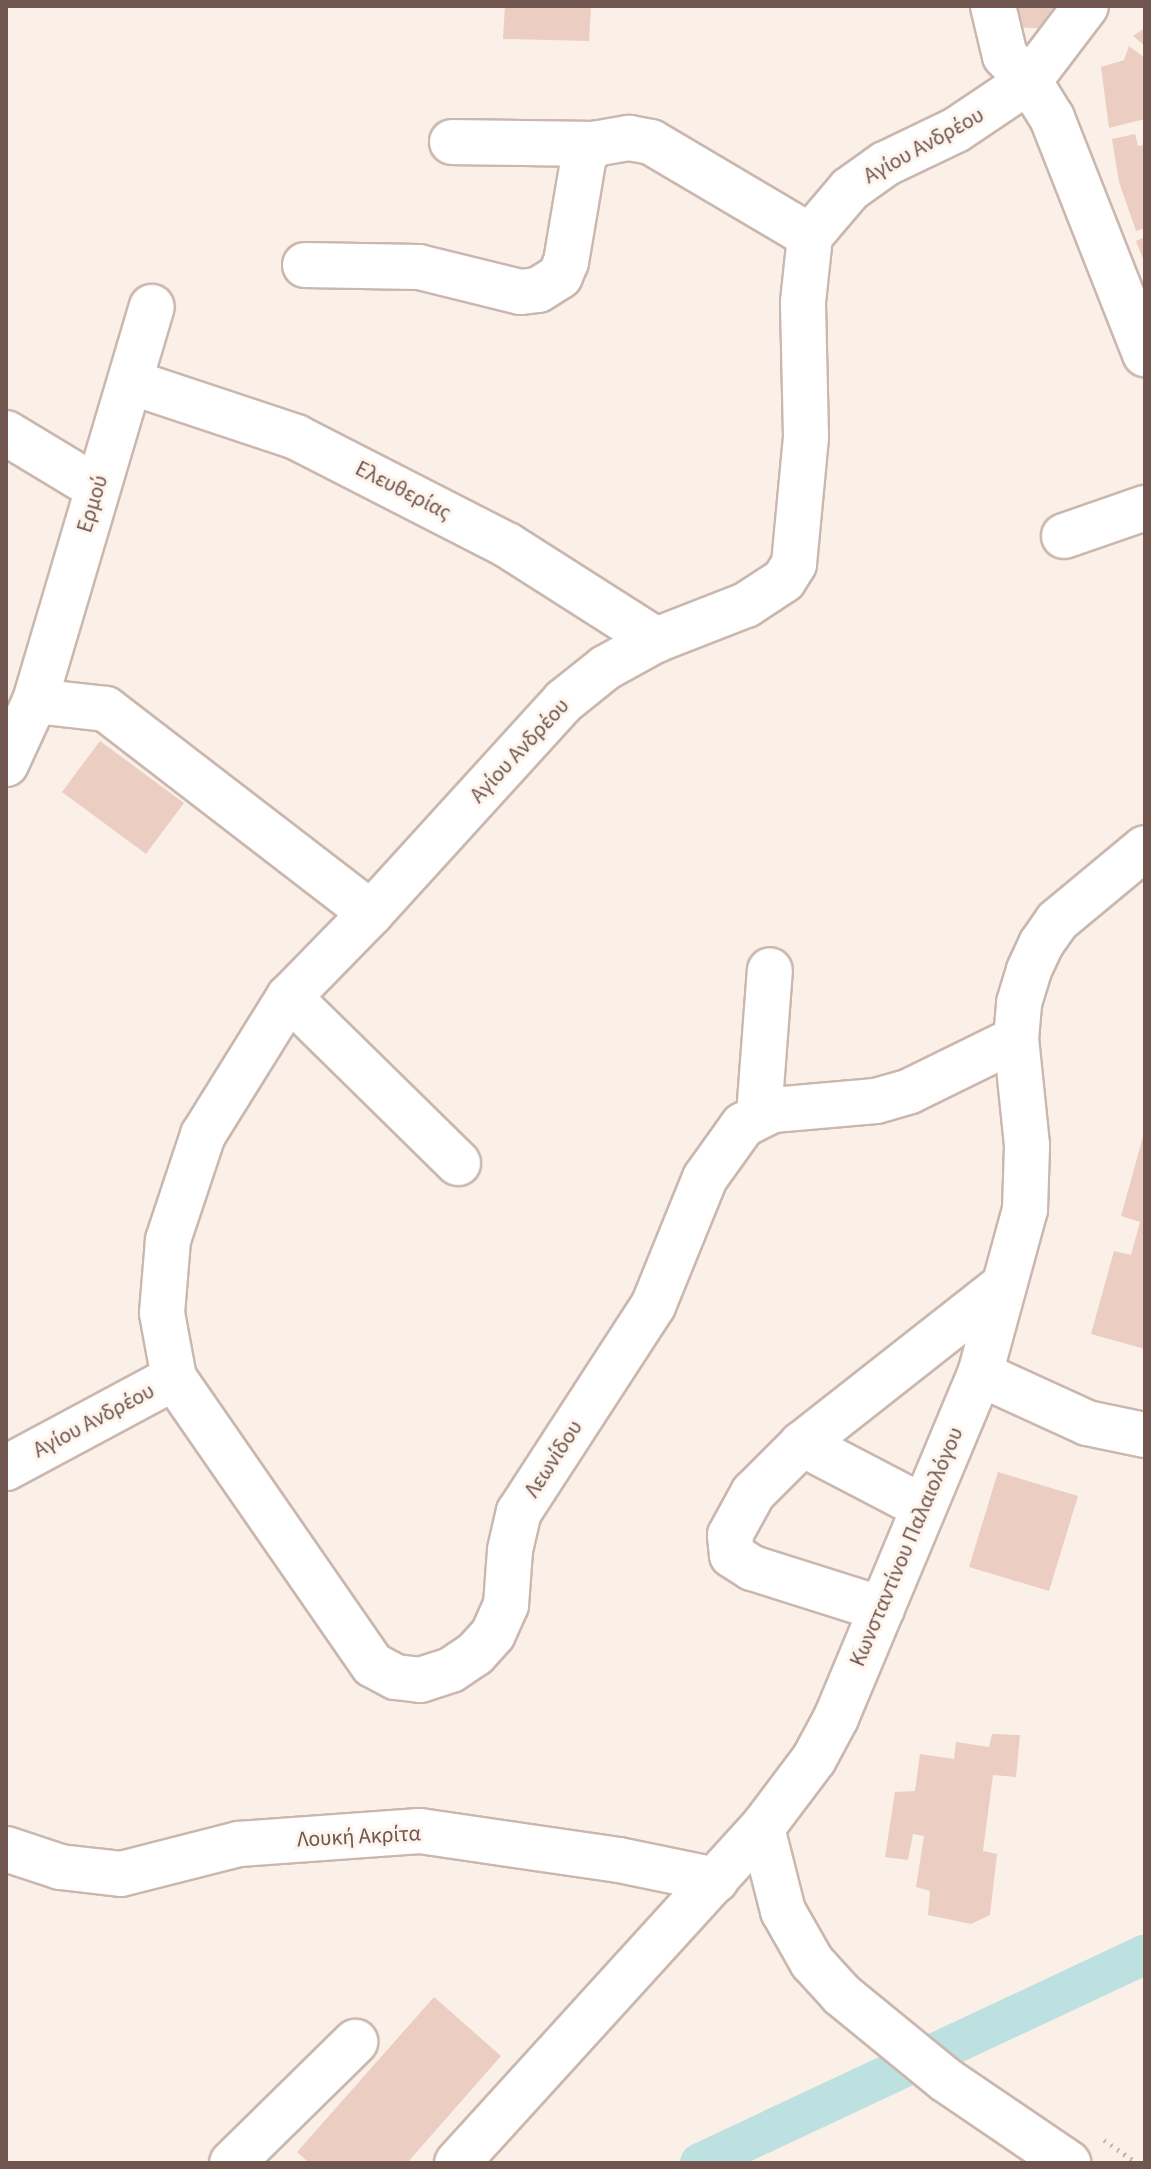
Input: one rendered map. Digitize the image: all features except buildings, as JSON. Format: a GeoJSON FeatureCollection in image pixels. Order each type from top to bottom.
{"type":"FeatureCollection","features":[{"type":"Feature","properties":{"kind":"street"},"geometry":{"type":"LineString","coordinates":[[993,6],[1005,56],[1029,81],[1052,118],[1145,354]]}},
{"type":"Feature","properties":{"kind":"street","name":"Αγίου Ανδρέου"},"geometry":{"type":"LineString","coordinates":[[6,1468],[174,1378],[162,1313],[168,1240],[203,1135],[289,997],[371,913],[564,701],[605,668],[656,640],[764,596],[784,580],[794,564],[806,436],[803,302],[810,236],[850,189],[885,164],[956,130],[1029,81],[1086,6]]}},
{"type":"Feature","properties":{"kind":"street"},"geometry":{"type":"LineString","coordinates":[[452,142],[594,144],[629,138],[651,142],[810,236]]}},
{"type":"Feature","properties":{"kind":"street"},"geometry":{"type":"LineString","coordinates":[[305,265],[419,267],[521,292],[538,290],[560,276],[566,262],[584,156],[594,144]]}},
{"type":"Feature","properties":{"kind":"street","name":"Ερμού"},"geometry":{"type":"LineString","coordinates":[[6,764],[35,701],[152,307]]}},
{"type":"Feature","properties":{"kind":"street","name":"Ελευθερίας"},"geometry":{"type":"LineString","coordinates":[[131,382],[296,437],[507,545],[656,640]]}},
{"type":"Feature","properties":{"kind":"street"},"geometry":{"type":"LineString","coordinates":[[6,433],[97,488]]}},
{"type":"Feature","properties":{"kind":"street"},"geometry":{"type":"LineString","coordinates":[[1064,536],[1145,508]]}},
{"type":"Feature","properties":{"kind":"street"},"geometry":{"type":"LineString","coordinates":[[35,701],[106,709],[371,913]]}},
{"type":"Feature","properties":{"kind":"street","name":"Κωνσταντίνου Παλαιολόγου"},"geometry":{"type":"LineString","coordinates":[[457,2163],[762,1828],[821,1745],[882,1609],[980,1374],[1004,1285],[1027,1186],[1016,1039],[1019,1003],[1041,944],[1057,921],[1145,848]]}},
{"type":"Feature","properties":{"kind":"street"},"geometry":{"type":"LineString","coordinates":[[770,970],[759,1115],[773,1110],[876,1101],[910,1091],[1016,1039]]}},
{"type":"Feature","properties":{"kind":"street"},"geometry":{"type":"LineString","coordinates":[[289,997],[458,1163]]}},
{"type":"Feature","properties":{"kind":"street","name":"Λεωνίδου"},"geometry":{"type":"LineString","coordinates":[[174,1378],[373,1665],[396,1677],[420,1680],[451,1670],[475,1654],[493,1634],[506,1605],[510,1550],[519,1512],[653,1306],[705,1178],[743,1125],[759,1115]]}},
{"type":"Feature","properties":{"kind":"street"},"geometry":{"type":"LineString","coordinates":[[882,1609],[752,1568],[732,1555],[730,1535],[753,1493],[802,1444],[1004,1285]]}},
{"type":"Feature","properties":{"kind":"street"},"geometry":{"type":"LineString","coordinates":[[980,1374],[1087,1423],[1145,1435]]}},
{"type":"Feature","properties":{"kind":"street"},"geometry":{"type":"LineString","coordinates":[[802,1444],[923,1507]]}},
{"type":"Feature","properties":{"kind":"street"},"geometry":{"type":"LineString","coordinates":[[762,1828],[783,1911],[798,1942],[842,1995],[938,2073],[1068,2163]]}},
{"type":"Feature","properties":{"kind":"street","name":"Λουκή Ακρίτα"},"geometry":{"type":"LineString","coordinates":[[6,1849],[60,1867],[121,1874],[239,1844],[420,1831],[619,1860],[716,1880]]}},
{"type":"Feature","properties":{"kind":"street"},"geometry":{"type":"LineString","coordinates":[[233,2163],[355,2042]]}},
{"type":"Feature","properties":{"kind":"waterway"},"geometry":{"type":"LineString","coordinates":[[700,2163],[1145,1955]]}}]}
